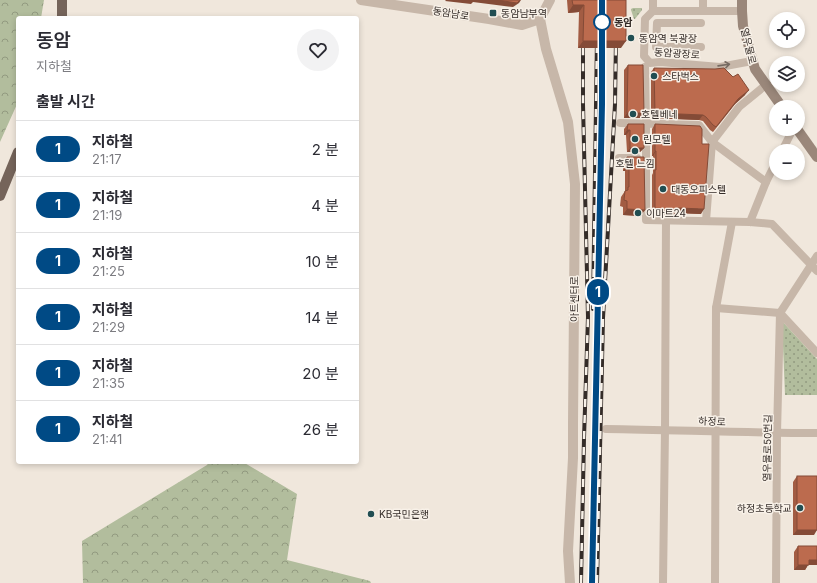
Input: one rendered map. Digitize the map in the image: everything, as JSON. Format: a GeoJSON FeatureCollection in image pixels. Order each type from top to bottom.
{"type":"FeatureCollection","features":[{"type":"Feature","properties":{"kind":"main road"},"geometry":{"type":"LineString","coordinates":[[62,0],[62,16]]}},
{"type":"Feature","properties":{"kind":"main road","name":"열우물로"},"geometry":{"type":"LineString","coordinates":[[742,0],[743,26],[755,69],[777,100]]}},
{"type":"Feature","properties":{"kind":"main road"},"geometry":{"type":"LineString","coordinates":[[802,136],[817,157]]}},
{"type":"Feature","properties":{"kind":"main road"},"geometry":{"type":"LineString","coordinates":[[0,196],[16,157]]}},
{"type":"Feature","properties":{"kind":"street","name":"동암남로"},"geometry":{"type":"LineString","coordinates":[[361,0],[522,25],[540,19]]}},
{"type":"Feature","properties":{"kind":"street"},"geometry":{"type":"LineString","coordinates":[[540,19],[550,0]]}},
{"type":"Feature","properties":{"kind":"street"},"geometry":{"type":"LineString","coordinates":[[653,0],[653,11],[742,11]]}},
{"type":"Feature","properties":{"kind":"street"},"geometry":{"type":"LineString","coordinates":[[703,0],[703,11]]}},
{"type":"Feature","properties":{"kind":"street","name":"동암광장로"},"geometry":{"type":"LineString","coordinates":[[653,11],[645,19],[644,56],[650,63],[660,62],[720,67],[752,60]]}},
{"type":"Feature","properties":{"kind":"street"},"geometry":{"type":"LineString","coordinates":[[679,23],[690,11]]}},
{"type":"Feature","properties":{"kind":"street","name":"아트센터로"},"geometry":{"type":"LineString","coordinates":[[540,19],[546,49],[568,122],[575,184],[574,424],[568,551],[570,583]]}},
{"type":"Feature","properties":{"kind":"street"},"geometry":{"type":"LineString","coordinates":[[701,23],[657,23],[656,47],[701,47]]}},
{"type":"Feature","properties":{"kind":"street"},"geometry":{"type":"LineString","coordinates":[[660,47],[660,62]]}},
{"type":"Feature","properties":{"kind":"street"},"geometry":{"type":"LineString","coordinates":[[645,67],[646,220],[750,222],[772,224],[817,271]]}},
{"type":"Feature","properties":{"kind":"street"},"geometry":{"type":"LineString","coordinates":[[706,221],[712,142],[739,107],[767,84]]}},
{"type":"Feature","properties":{"kind":"street"},"geometry":{"type":"LineString","coordinates":[[620,123],[699,125],[712,142],[766,182]]}},
{"type":"Feature","properties":{"kind":"street"},"geometry":{"type":"LineString","coordinates":[[619,158],[646,158]]}},
{"type":"Feature","properties":{"kind":"street"},"geometry":{"type":"LineString","coordinates":[[750,222],[769,176]]}},
{"type":"Feature","properties":{"kind":"street"},"geometry":{"type":"LineString","coordinates":[[663,583],[666,429],[666,221]]}},
{"type":"Feature","properties":{"kind":"street"},"geometry":{"type":"LineString","coordinates":[[715,583],[716,308],[732,222]]}},
{"type":"Feature","properties":{"kind":"street"},"geometry":{"type":"LineString","coordinates":[[780,313],[817,256]]}},
{"type":"Feature","properties":{"kind":"street"},"geometry":{"type":"LineString","coordinates":[[716,308],[780,313],[817,353]]}},
{"type":"Feature","properties":{"kind":"street","name":"열우물로50번길"},"geometry":{"type":"LineString","coordinates":[[776,583],[777,433],[780,313]]}},
{"type":"Feature","properties":{"kind":"street","name":"하정로"},"geometry":{"type":"LineString","coordinates":[[606,429],[666,429],[777,433],[817,432]]}},
{"type":"Feature","properties":{"kind":"green space"},"geometry":{"type":"Polygon","coordinates":[[[0,0],[44,0],[41,16],[16,16],[16,106],[0,142],[0,0]]]}},
{"type":"Feature","properties":{"kind":"green space"},"geometry":{"type":"Polygon","coordinates":[[[633,8],[642,8],[635,19],[631,10],[633,8]]]}},
{"type":"Feature","properties":{"kind":"green space"},"geometry":{"type":"Polygon","coordinates":[[[782,321],[817,359],[817,395],[785,395],[782,321]]]}},
{"type":"Feature","properties":{"kind":"green space"},"geometry":{"type":"Polygon","coordinates":[[[246,464],[297,494],[287,560],[370,581],[371,583],[83,583],[82,541],[207,465],[246,464]]]}},
{"type":"Feature","properties":{"kind":"building"},"geometry":{"type":"Polygon","coordinates":[[[497,0],[520,0],[517,3],[497,0]]]}},
{"type":"Feature","properties":{"kind":"building"},"geometry":{"type":"Polygon","coordinates":[[[572,0],[626,0],[626,41],[583,41],[584,5],[573,5],[572,0]]]}},
{"type":"Feature","properties":{"kind":"building"},"geometry":{"type":"Polygon","coordinates":[[[628,65],[643,65],[644,113],[627,113],[628,65]]]}},
{"type":"Feature","properties":{"kind":"building"},"geometry":{"type":"Polygon","coordinates":[[[654,68],[724,68],[733,77],[738,74],[749,90],[738,99],[716,127],[703,115],[655,113],[654,68]]]}},
{"type":"Feature","properties":{"kind":"building","name":"린모텔"},"geometry":{"type":"Polygon","coordinates":[[[628,124],[644,124],[644,148],[630,148],[630,130],[627,130],[628,124]]]}},
{"type":"Feature","properties":{"kind":"building"},"geometry":{"type":"Polygon","coordinates":[[[655,124],[700,126],[702,129],[702,144],[709,144],[704,209],[678,208],[678,210],[655,210],[655,124]]]}},
{"type":"Feature","properties":{"kind":"building"},"geometry":{"type":"Polygon","coordinates":[[[627,157],[644,157],[645,210],[627,209],[627,201],[624,200],[625,191],[628,190],[629,187],[629,165],[627,165],[627,157]]]}},
{"type":"Feature","properties":{"kind":"building"},"geometry":{"type":"Polygon","coordinates":[[[797,476],[817,476],[817,530],[797,530],[797,476]]]}},
{"type":"Feature","properties":{"kind":"building"},"geometry":{"type":"Polygon","coordinates":[[[798,546],[817,546],[817,560],[809,560],[809,565],[798,565],[798,546]]]}},
{"type":"Feature","properties":{"kind":"railway"},"geometry":{"type":"LineString","coordinates":[[581,583],[588,317],[583,37]]}},
{"type":"Feature","properties":{"kind":"railway"},"geometry":{"type":"LineString","coordinates":[[593,309],[597,37]]}},
{"type":"Feature","properties":{"kind":"railway"},"geometry":{"type":"LineString","coordinates":[[597,583],[603,318],[615,104],[616,37]]}},
{"type":"Feature","properties":{"kind":"metro line","name":"1"},"geometry":{"type":"LineString","coordinates":[[592,583],[602,104],[602,0]]}},
{"type":"Feature","properties":{"kind":"place","name":"동암남부역"},"geometry":{"type":"Point","coordinates":[493,13]}},
{"type":"Feature","properties":{"kind":"place","name":"동암"},"geometry":{"type":"Point","coordinates":[602,22]}},
{"type":"Feature","properties":{"kind":"place","name":"동암역 북광장"},"geometry":{"type":"Point","coordinates":[631,38]}},
{"type":"Feature","properties":{"kind":"place","name":"스타벅스"},"geometry":{"type":"Point","coordinates":[654,76]}},
{"type":"Feature","properties":{"kind":"place","name":"호텔베네"},"geometry":{"type":"Point","coordinates":[633,114]}},
{"type":"Feature","properties":{"kind":"place","name":"린모텔"},"geometry":{"type":"Point","coordinates":[635,139]}},
{"type":"Feature","properties":{"kind":"place","name":"호텔 느낌"},"geometry":{"type":"Point","coordinates":[635,151]}},
{"type":"Feature","properties":{"kind":"place","name":"대동오피스텔"},"geometry":{"type":"Point","coordinates":[663,189]}},
{"type":"Feature","properties":{"kind":"place","name":"이마트24"},"geometry":{"type":"Point","coordinates":[638,213]}},
{"type":"Feature","properties":{"kind":"place","name":"하정초등학교"},"geometry":{"type":"Point","coordinates":[800,508]}},
{"type":"Feature","properties":{"kind":"place","name":"KB국민은행"},"geometry":{"type":"Point","coordinates":[371,514]}}]}
